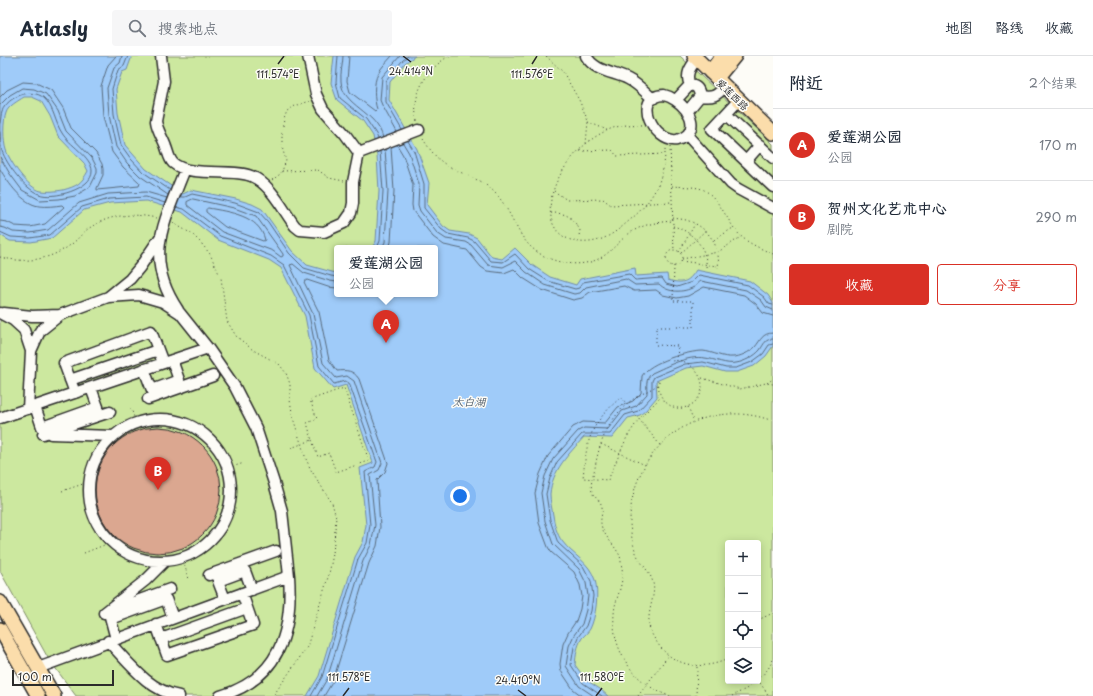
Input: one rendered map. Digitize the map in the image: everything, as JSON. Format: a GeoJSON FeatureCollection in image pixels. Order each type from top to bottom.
{"type":"FeatureCollection","features":[{"type":"Feature","properties":{"kind":"main road"},"geometry":{"type":"LineString","coordinates":[[719,72],[735,56]]}},
{"type":"Feature","properties":{"kind":"main road","name":"爱莲西路"},"geometry":{"type":"LineString","coordinates":[[699,57],[719,72],[773,121]]}},
{"type":"Feature","properties":{"kind":"main road","name":"爱莲西路"},"geometry":{"type":"LineString","coordinates":[[719,72],[739,100],[773,133]]}},
{"type":"Feature","properties":{"kind":"main road"},"geometry":{"type":"LineString","coordinates":[[0,602],[54,696]]}},
{"type":"Feature","properties":{"kind":"main road"},"geometry":{"type":"LineString","coordinates":[[0,629],[38,696]]}},
{"type":"Feature","properties":{"kind":"main road"},"geometry":{"type":"LineString","coordinates":[[18,660],[28,696]]}},
{"type":"Feature","properties":{"kind":"street"},"geometry":{"type":"LineString","coordinates":[[162,56],[164,81],[156,112],[156,121],[157,128],[174,164],[185,169],[209,173],[242,173],[252,176],[265,184],[295,226],[300,230],[324,232],[344,223],[351,213],[353,203],[353,182],[359,154],[345,134],[323,109],[313,86],[308,56]]}},
{"type":"Feature","properties":{"kind":"street"},"geometry":{"type":"LineString","coordinates":[[586,56],[595,66],[627,79],[640,87],[652,99]]}},
{"type":"Feature","properties":{"kind":"street"},"geometry":{"type":"LineString","coordinates":[[690,85],[687,79],[688,72],[699,57]]}},
{"type":"Feature","properties":{"kind":"street"},"geometry":{"type":"LineString","coordinates":[[700,96],[714,96],[719,93],[719,72]]}},
{"type":"Feature","properties":{"kind":"street"},"geometry":{"type":"LineString","coordinates":[[676,100],[690,85]]}},
{"type":"Feature","properties":{"kind":"street"},"geometry":{"type":"LineString","coordinates":[[687,112],[700,96],[699,89],[694,85],[690,85]]}},
{"type":"Feature","properties":{"kind":"street"},"geometry":{"type":"LineString","coordinates":[[664,95],[676,100],[687,112],[691,122],[687,135],[679,140],[668,138],[653,126],[647,115],[652,99],[656,96],[664,95]]}},
{"type":"Feature","properties":{"kind":"street"},"geometry":{"type":"LineString","coordinates":[[739,100],[712,129],[773,187]]}},
{"type":"Feature","properties":{"kind":"street"},"geometry":{"type":"LineString","coordinates":[[726,114],[773,158]]}},
{"type":"Feature","properties":{"kind":"street"},"geometry":{"type":"LineString","coordinates":[[359,154],[419,130]]}},
{"type":"Feature","properties":{"kind":"street"},"geometry":{"type":"LineString","coordinates":[[687,135],[731,184],[773,208]]}},
{"type":"Feature","properties":{"kind":"street"},"geometry":{"type":"LineString","coordinates":[[746,161],[760,145]]}},
{"type":"Feature","properties":{"kind":"street"},"geometry":{"type":"LineString","coordinates":[[185,169],[161,236],[159,266],[165,287],[180,313],[208,348],[235,387],[256,428],[282,512],[290,588],[289,613],[286,632],[281,647],[272,662],[261,674],[239,689],[220,696]]}},
{"type":"Feature","properties":{"kind":"street"},"geometry":{"type":"LineString","coordinates":[[108,297],[129,279],[143,264],[161,236]]}},
{"type":"Feature","properties":{"kind":"street"},"geometry":{"type":"LineString","coordinates":[[143,264],[150,262],[159,266]]}},
{"type":"Feature","properties":{"kind":"street"},"geometry":{"type":"LineString","coordinates":[[129,279],[130,291],[134,295]]}},
{"type":"Feature","properties":{"kind":"street"},"geometry":{"type":"LineString","coordinates":[[154,298],[162,295],[165,287]]}},
{"type":"Feature","properties":{"kind":"street"},"geometry":{"type":"LineString","coordinates":[[0,312],[13,320],[26,333],[32,335],[60,315],[108,297],[134,295],[154,298],[180,313]]}},
{"type":"Feature","properties":{"kind":"street"},"geometry":{"type":"LineString","coordinates":[[0,312],[32,316],[60,315]]}},
{"type":"Feature","properties":{"kind":"street"},"geometry":{"type":"LineString","coordinates":[[31,351],[41,328],[40,321],[36,317],[32,316],[23,322],[31,351],[31,407],[44,430],[43,434],[113,436]]}},
{"type":"Feature","properties":{"kind":"street"},"geometry":{"type":"LineString","coordinates":[[75,393],[64,364],[151,331],[158,350],[179,380],[152,390],[144,369]]}},
{"type":"Feature","properties":{"kind":"street"},"geometry":{"type":"LineString","coordinates":[[0,418],[208,348]]}},
{"type":"Feature","properties":{"kind":"street"},"geometry":{"type":"LineString","coordinates":[[70,380],[158,350]]}},
{"type":"Feature","properties":{"kind":"street"},"geometry":{"type":"LineString","coordinates":[[113,365],[118,378]]}},
{"type":"Feature","properties":{"kind":"street"},"geometry":{"type":"LineString","coordinates":[[148,399],[213,376]]}},
{"type":"Feature","properties":{"kind":"street"},"geometry":{"type":"LineString","coordinates":[[44,430],[98,406],[91,388]]}},
{"type":"Feature","properties":{"kind":"street"},"geometry":{"type":"LineString","coordinates":[[44,430],[110,412]]}},
{"type":"Feature","properties":{"kind":"street"},"geometry":{"type":"LineString","coordinates":[[152,419],[172,419],[191,425],[207,436],[220,451],[229,468],[232,488],[230,508],[223,526],[211,542],[195,553],[164,562],[146,560],[130,555],[112,542],[102,532],[94,516],[89,499],[89,482],[93,464],[101,449],[113,436],[136,423],[152,419]]}},
{"type":"Feature","properties":{"kind":"street"},"geometry":{"type":"LineString","coordinates":[[209,575],[276,551]]}},
{"type":"Feature","properties":{"kind":"street"},"geometry":{"type":"LineString","coordinates":[[164,562],[146,580],[104,613],[110,615],[166,599],[173,618]]}},
{"type":"Feature","properties":{"kind":"street"},"geometry":{"type":"LineString","coordinates":[[156,624],[167,655],[253,625],[247,608],[245,571],[218,581],[224,599]]}},
{"type":"Feature","properties":{"kind":"street"},"geometry":{"type":"LineString","coordinates":[[38,668],[198,608],[289,576]]}},
{"type":"Feature","properties":{"kind":"street"},"geometry":{"type":"LineString","coordinates":[[110,615],[170,589]]}},
{"type":"Feature","properties":{"kind":"street"},"geometry":{"type":"LineString","coordinates":[[198,608],[204,624]]}},
{"type":"Feature","properties":{"kind":"street"},"geometry":{"type":"LineString","coordinates":[[161,639],[247,608]]}},
{"type":"Feature","properties":{"kind":"street"},"geometry":{"type":"LineString","coordinates":[[110,615],[112,640],[152,685],[161,690],[179,696]]}},
{"type":"Feature","properties":{"kind":"path"},"geometry":{"type":"LineString","coordinates":[[449,56],[432,71],[422,83],[416,98],[415,111],[422,138],[440,160],[486,184],[497,194],[525,241],[532,248],[550,259],[563,263],[573,264],[590,262],[601,258],[638,228],[673,221]]}},
{"type":"Feature","properties":{"kind":"path"},"geometry":{"type":"LineString","coordinates":[[546,56],[564,72],[588,121],[586,145]]}},
{"type":"Feature","properties":{"kind":"path"},"geometry":{"type":"LineString","coordinates":[[265,184],[282,172],[286,161],[282,147],[282,133],[287,111],[295,106],[318,98]]}},
{"type":"Feature","properties":{"kind":"path"},"geometry":{"type":"LineString","coordinates":[[588,121],[608,130]]}},
{"type":"Feature","properties":{"kind":"path"},"geometry":{"type":"LineString","coordinates":[[653,126],[619,126],[608,130],[579,151],[561,174],[553,190],[550,213],[554,227],[558,233],[570,240],[592,243],[602,240],[638,214],[654,193],[662,175],[668,138]]}},
{"type":"Feature","properties":{"kind":"path"},"geometry":{"type":"LineString","coordinates":[[668,138],[672,186],[674,251]]}},
{"type":"Feature","properties":{"kind":"path"},"geometry":{"type":"LineString","coordinates":[[579,151],[612,150],[617,156],[665,154]]}},
{"type":"Feature","properties":{"kind":"path"},"geometry":{"type":"LineString","coordinates":[[282,172],[318,170],[329,178],[353,182]]}},
{"type":"Feature","properties":{"kind":"path"},"geometry":{"type":"LineString","coordinates":[[672,186],[694,187],[707,192],[742,237],[752,245],[773,254]]}},
{"type":"Feature","properties":{"kind":"path"},"geometry":{"type":"LineString","coordinates":[[553,190],[567,200],[603,199],[611,206],[672,202]]}},
{"type":"Feature","properties":{"kind":"path"},"geometry":{"type":"LineString","coordinates":[[550,213],[563,213],[571,218],[580,230],[578,242]]}},
{"type":"Feature","properties":{"kind":"path"},"geometry":{"type":"LineString","coordinates":[[0,257],[12,260],[28,261],[46,257],[61,251],[73,243],[91,227],[102,221],[119,216],[134,214],[166,220],[192,234],[210,254],[220,278],[227,321],[236,336],[253,350],[280,364],[286,372],[290,384],[290,400],[293,418],[301,444],[311,470],[332,503],[336,517],[336,532],[329,574],[307,647],[273,696]]}},
{"type":"Feature","properties":{"kind":"path"},"geometry":{"type":"LineString","coordinates":[[673,218],[688,220],[696,224],[713,240],[718,252],[718,267],[681,261]]}},
{"type":"Feature","properties":{"kind":"path"},"geometry":{"type":"LineString","coordinates":[[678,252],[696,224]]}},
{"type":"Feature","properties":{"kind":"path"},"geometry":{"type":"LineString","coordinates":[[673,226],[683,229],[696,239],[704,255],[706,268]]}},
{"type":"Feature","properties":{"kind":"path"},"geometry":{"type":"LineString","coordinates":[[713,240],[734,228]]}},
{"type":"Feature","properties":{"kind":"path"},"geometry":{"type":"LineString","coordinates":[[680,254],[705,231]]}},
{"type":"Feature","properties":{"kind":"path"},"geometry":{"type":"LineString","coordinates":[[682,258],[718,252],[742,237]]}},
{"type":"Feature","properties":{"kind":"path"},"geometry":{"type":"LineString","coordinates":[[674,251],[678,252],[682,258],[678,265],[674,266],[669,264],[666,260],[667,255],[674,251]]}},
{"type":"Feature","properties":{"kind":"path"},"geometry":{"type":"LineString","coordinates":[[674,266],[674,301],[693,301],[693,327],[656,327],[656,345],[678,346],[678,360]]}},
{"type":"Feature","properties":{"kind":"path"},"geometry":{"type":"LineString","coordinates":[[659,381],[658,385],[661,397],[666,403],[672,406],[679,408],[688,406],[693,404],[698,399],[702,385],[701,378],[686,362],[678,360],[672,361]]}},
{"type":"Feature","properties":{"kind":"path"},"geometry":{"type":"LineString","coordinates":[[701,378],[740,389],[773,384]]}},
{"type":"Feature","properties":{"kind":"path"},"geometry":{"type":"LineString","coordinates":[[766,384],[773,379]]}},
{"type":"Feature","properties":{"kind":"path"},"geometry":{"type":"LineString","coordinates":[[658,385],[627,404],[614,419],[600,444],[596,456],[592,492],[599,500],[602,507],[600,519],[606,536],[620,556],[622,582],[615,607],[614,632],[621,654],[636,674],[647,684],[670,696]]}},
{"type":"Feature","properties":{"kind":"path"},"geometry":{"type":"LineString","coordinates":[[344,388],[369,460],[336,472],[329,453],[318,457],[312,440],[307,423],[317,419],[310,400],[344,388]]}},
{"type":"Feature","properties":{"kind":"path"},"geometry":{"type":"LineString","coordinates":[[660,446],[639,419],[621,397],[602,416],[592,431],[585,453],[583,478],[608,480],[619,453],[639,419],[661,397]]}},
{"type":"Feature","properties":{"kind":"path"},"geometry":{"type":"LineString","coordinates":[[688,406],[694,422]]}},
{"type":"Feature","properties":{"kind":"path"},"geometry":{"type":"LineString","coordinates":[[130,408],[136,423]]}},
{"type":"Feature","properties":{"kind":"path"},"geometry":{"type":"LineString","coordinates":[[725,660],[712,664],[697,666],[680,662],[668,655],[659,646],[651,632],[648,617],[654,590],[653,583],[637,556],[632,540],[630,525],[635,486],[649,458],[660,446],[675,432],[694,422],[713,416],[737,413],[758,416],[773,421]]}},
{"type":"Feature","properties":{"kind":"path"},"geometry":{"type":"LineString","coordinates":[[291,448],[312,440]]}},
{"type":"Feature","properties":{"kind":"path"},"geometry":{"type":"LineString","coordinates":[[600,444],[645,465]]}},
{"type":"Feature","properties":{"kind":"path"},"geometry":{"type":"LineString","coordinates":[[229,468],[244,463]]}},
{"type":"Feature","properties":{"kind":"path"},"geometry":{"type":"LineString","coordinates":[[62,491],[89,482]]}},
{"type":"Feature","properties":{"kind":"path"},"geometry":{"type":"LineString","coordinates":[[84,553],[112,542]]}},
{"type":"Feature","properties":{"kind":"path"},"geometry":{"type":"LineString","coordinates":[[182,558],[189,579]]}},
{"type":"Feature","properties":{"kind":"path"},"geometry":{"type":"LineString","coordinates":[[761,617],[773,613]]}},
{"type":"Feature","properties":{"kind":"path"},"geometry":{"type":"LineString","coordinates":[[638,696],[668,655]]}},
{"type":"Feature","properties":{"kind":"path"},"geometry":{"type":"LineString","coordinates":[[761,676],[768,669],[773,660]]}},
{"type":"Feature","properties":{"kind":"path"},"geometry":{"type":"LineString","coordinates":[[696,696],[697,666]]}},
{"type":"Feature","properties":{"kind":"path"},"geometry":{"type":"LineString","coordinates":[[732,696],[752,684]]}},
{"type":"Feature","properties":{"kind":"path"},"geometry":{"type":"LineString","coordinates":[[760,684],[769,696]]}},
{"type":"Feature","properties":{"kind":"green space"},"geometry":{"type":"Polygon","coordinates":[[[0,56],[680,56],[773,144],[773,696],[76,696],[48,658],[0,571],[0,56]]]}},
{"type":"Feature","properties":{"kind":"water","name":"太白湖"},"geometry":{"type":"Polygon","coordinates":[[[0,56],[132,56],[127,70],[122,72],[116,89],[118,113],[125,145],[146,169],[183,194],[191,190],[236,199],[262,209],[292,251],[307,265],[334,272],[334,297],[438,297],[438,245],[374,245],[376,241],[379,191],[377,156],[373,136],[363,121],[337,100],[331,83],[334,56],[415,56],[405,63],[390,82],[389,100],[417,149],[429,183],[427,205],[443,226],[450,231],[469,234],[477,238],[492,257],[502,259],[515,248],[532,265],[550,277],[576,285],[580,279],[635,268],[636,276],[667,274],[668,280],[677,282],[687,280],[696,270],[750,281],[768,295],[773,303],[773,346],[766,356],[754,366],[737,372],[725,372],[703,366],[686,368],[656,381],[657,397],[646,410],[640,415],[628,418],[612,438],[584,437],[562,463],[554,477],[551,485],[550,497],[557,532],[566,546],[589,568],[596,585],[597,598],[594,618],[590,629],[579,644],[575,665],[586,680],[608,696],[307,696],[319,676],[355,557],[363,542],[366,525],[360,468],[373,463],[346,385],[333,389],[315,368],[305,316],[281,268],[269,260],[218,240],[182,212],[146,201],[110,203],[84,210],[52,238],[31,242],[10,241],[0,235],[0,56]],[[24,97],[7,110],[4,121],[5,146],[8,155],[20,174],[36,189],[41,191],[63,190],[75,186],[81,182],[88,171],[84,163],[58,136],[50,116],[41,101],[32,97],[24,97]]]}},
{"type":"Feature","properties":{"kind":"building"},"geometry":{"type":"Polygon","coordinates":[[[152,427],[164,427],[182,431],[203,445],[217,466],[221,490],[217,514],[203,535],[182,549],[164,553],[152,553],[134,549],[113,535],[99,514],[95,496],[95,484],[99,466],[113,445],[134,431],[152,427]]]}},
{"type":"Feature","properties":{"kind":"place","name":"爱莲湖公园"},"geometry":{"type":"Point","coordinates":[386,343]}},
{"type":"Feature","properties":{"kind":"place","name":"贺州文化艺术中心"},"geometry":{"type":"Point","coordinates":[158,490]}}]}
